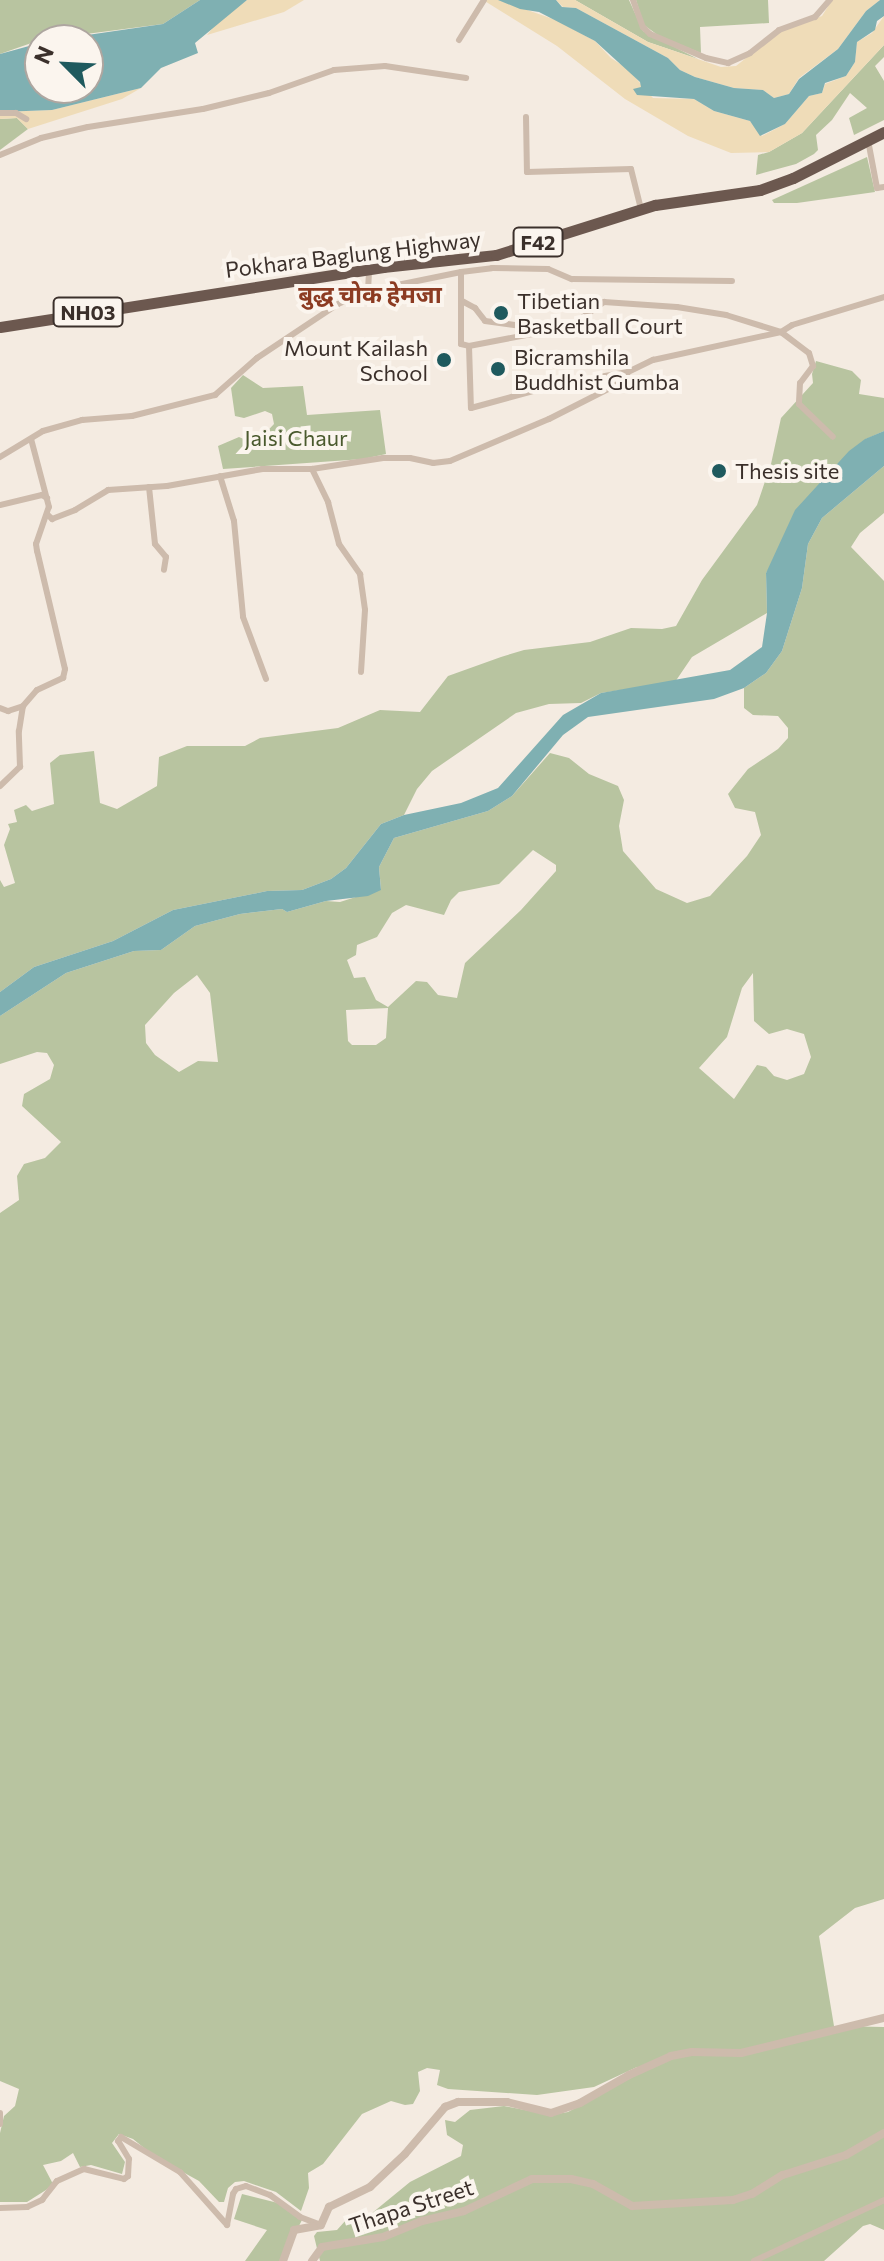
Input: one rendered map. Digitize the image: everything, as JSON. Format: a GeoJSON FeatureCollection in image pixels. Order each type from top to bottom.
{"type":"FeatureCollection","features":[{"type":"Feature","properties":{"kind":"highway","name":"Pokhara Baglung Highway"},"geometry":{"type":"LineString","coordinates":[[0,327],[369,270],[496,255],[641,209],[760,190],[793,178],[884,132]]}},
{"type":"Feature","properties":{"kind":"street"},"geometry":{"type":"LineString","coordinates":[[459,40],[484,0]]}},
{"type":"Feature","properties":{"kind":"street"},"geometry":{"type":"LineString","coordinates":[[633,0],[643,27],[650,34],[706,58],[728,63],[750,53],[785,27],[815,17],[830,0]]}},
{"type":"Feature","properties":{"kind":"street"},"geometry":{"type":"LineString","coordinates":[[0,155],[41,138],[88,127],[203,109],[269,93],[334,70],[385,66],[466,78]]}},
{"type":"Feature","properties":{"kind":"street"},"geometry":{"type":"LineString","coordinates":[[0,113],[16,113],[26,119]]}},
{"type":"Feature","properties":{"kind":"street"},"geometry":{"type":"LineString","coordinates":[[526,117],[527,172],[631,169],[641,209]]}},
{"type":"Feature","properties":{"kind":"street"},"geometry":{"type":"LineString","coordinates":[[868,140],[877,188],[884,187]]}},
{"type":"Feature","properties":{"kind":"street"},"geometry":{"type":"LineString","coordinates":[[0,457],[31,439],[82,420],[132,416],[215,395],[291,333],[338,304],[368,291],[492,268],[548,269],[572,279],[732,281]]}},
{"type":"Feature","properties":{"kind":"street"},"geometry":{"type":"LineString","coordinates":[[368,291],[369,270]]}},
{"type":"Feature","properties":{"kind":"street"},"geometry":{"type":"LineString","coordinates":[[461,272],[461,344],[469,346],[532,334],[537,328]]}},
{"type":"Feature","properties":{"kind":"street"},"geometry":{"type":"LineString","coordinates":[[469,346],[471,408],[559,384],[628,372],[653,360],[781,332],[792,325],[884,297]]}},
{"type":"Feature","properties":{"kind":"street"},"geometry":{"type":"LineString","coordinates":[[462,301],[475,308],[485,321],[537,328],[575,323],[604,302],[690,309],[781,332],[809,353],[813,366],[800,383],[799,404],[833,437]]}},
{"type":"Feature","properties":{"kind":"street"},"geometry":{"type":"LineString","coordinates":[[48,515],[52,519],[75,510],[108,490],[149,487],[262,469],[312,469],[383,458],[410,458],[433,463],[450,461],[549,419],[624,381],[628,372]]}},
{"type":"Feature","properties":{"kind":"street"},"geometry":{"type":"LineString","coordinates":[[0,708],[8,711],[23,706],[37,690],[63,678],[65,669],[36,544],[48,515],[47,498],[31,439]]}},
{"type":"Feature","properties":{"kind":"street"},"geometry":{"type":"LineString","coordinates":[[312,469],[328,502],[339,544],[360,574],[365,610],[361,672]]}},
{"type":"Feature","properties":{"kind":"street"},"geometry":{"type":"LineString","coordinates":[[220,476],[234,521],[243,617],[266,679]]}},
{"type":"Feature","properties":{"kind":"street"},"geometry":{"type":"LineString","coordinates":[[149,487],[155,544],[166,557],[164,570]]}},
{"type":"Feature","properties":{"kind":"street"},"geometry":{"type":"LineString","coordinates":[[0,505],[42,495],[47,498]]}},
{"type":"Feature","properties":{"kind":"street"},"geometry":{"type":"LineString","coordinates":[[0,786],[20,767],[19,731],[23,706]]}},
{"type":"Feature","properties":{"kind":"street"},"geometry":{"type":"LineString","coordinates":[[321,2225],[329,2207],[370,2187],[405,2154],[445,2107],[458,2102],[507,2102],[551,2113],[580,2103],[671,2056],[692,2052],[741,2053],[884,2018]]}},
{"type":"Feature","properties":{"kind":"street"},"geometry":{"type":"LineString","coordinates":[[0,2113],[0,2124]]}},
{"type":"Feature","properties":{"kind":"street","name":"Thapa Street"},"geometry":{"type":"LineString","coordinates":[[312,2261],[322,2247],[347,2246],[464,2211],[532,2179],[571,2179],[593,2184],[632,2206],[733,2200],[752,2194],[783,2175],[846,2155],[884,2133]]}},
{"type":"Feature","properties":{"kind":"street"},"geometry":{"type":"LineString","coordinates":[[0,2208],[27,2207],[42,2200],[57,2181],[84,2169],[124,2179],[128,2176],[129,2159],[118,2141],[121,2137],[180,2172],[227,2225],[233,2194],[236,2189],[246,2186],[270,2195],[300,2217],[321,2225]]}},
{"type":"Feature","properties":{"kind":"street"},"geometry":{"type":"LineString","coordinates":[[754,2261],[884,2200]]}},
{"type":"Feature","properties":{"kind":"street"},"geometry":{"type":"LineString","coordinates":[[283,2261],[294,2230],[321,2225]]}},
{"type":"Feature","properties":{"kind":"green space"},"geometry":{"type":"Polygon","coordinates":[[[0,0],[200,0],[163,24],[104,32],[104,24],[24,24],[24,46],[0,54],[0,0]]]}},
{"type":"Feature","properties":{"kind":"green space"},"geometry":{"type":"Polygon","coordinates":[[[575,0],[629,0],[643,31],[698,59],[648,42],[575,0]]]}},
{"type":"Feature","properties":{"kind":"green space"},"geometry":{"type":"Polygon","coordinates":[[[636,0],[768,0],[769,23],[700,27],[701,53],[659,36],[644,25],[636,0]]]}},
{"type":"Feature","properties":{"kind":"green space"},"geometry":{"type":"Polygon","coordinates":[[[884,45],[884,57],[875,66],[884,81],[884,120],[854,135],[849,118],[867,108],[850,93],[832,120],[816,135],[818,150],[814,154],[796,164],[756,175],[758,155],[802,133],[884,45]]]}},
{"type":"Feature","properties":{"kind":"green space"},"geometry":{"type":"Polygon","coordinates":[[[17,118],[28,129],[0,150],[0,119],[17,118]]]}},
{"type":"Feature","properties":{"kind":"green space"},"geometry":{"type":"Polygon","coordinates":[[[867,157],[875,192],[797,203],[774,203],[772,200],[867,157]]]}},
{"type":"Feature","properties":{"kind":"green space"},"geometry":{"type":"Polygon","coordinates":[[[816,361],[852,371],[861,380],[859,394],[884,398],[884,431],[866,439],[830,472],[766,573],[767,613],[692,657],[675,682],[601,693],[581,703],[549,704],[516,713],[432,771],[417,789],[404,815],[381,824],[346,868],[331,879],[302,890],[267,891],[173,910],[113,941],[34,967],[0,992],[0,880],[4,887],[15,883],[4,845],[10,829],[8,824],[17,822],[14,810],[26,805],[32,811],[54,804],[50,763],[60,755],[94,751],[100,803],[117,809],[157,786],[159,757],[187,746],[245,746],[260,738],[338,728],[380,710],[420,712],[448,676],[501,657],[524,650],[590,642],[631,628],[676,626],[702,580],[757,505],[771,464],[781,418],[813,383],[816,361]]]}},
{"type":"Feature","properties":{"kind":"green space","name":"Jaisi Chaur"},"geometry":{"type":"Polygon","coordinates":[[[243,375],[263,388],[303,386],[307,415],[380,410],[386,454],[363,459],[223,469],[218,446],[239,437],[255,444],[274,424],[272,414],[265,411],[244,418],[235,416],[231,388],[243,375]]]}},
{"type":"Feature","properties":{"kind":"green space"},"geometry":{"type":"Polygon","coordinates":[[[884,466],[884,513],[860,533],[851,547],[884,581],[884,1899],[855,1908],[819,1936],[834,2026],[884,2027],[884,2230],[870,2224],[863,2226],[824,2261],[320,2261],[314,2236],[317,2232],[337,2230],[346,2220],[366,2218],[410,2182],[461,2156],[463,2145],[447,2135],[445,2120],[455,2122],[470,2110],[504,2106],[551,2115],[568,2112],[640,2073],[637,2067],[594,2087],[537,2095],[448,2089],[437,2085],[440,2070],[427,2068],[418,2072],[420,2091],[413,2104],[391,2101],[362,2114],[323,2164],[308,2173],[309,2188],[301,2211],[276,2192],[244,2181],[235,2182],[228,2188],[224,2202],[219,2202],[199,2181],[154,2156],[133,2139],[119,2134],[112,2143],[125,2162],[122,2174],[91,2165],[80,2167],[73,2153],[61,2161],[43,2165],[53,2184],[46,2190],[27,2202],[0,2202],[0,2133],[4,2116],[15,2106],[19,2089],[0,2081],[0,1213],[19,1200],[17,1176],[24,1164],[45,1158],[61,1142],[22,1106],[24,1094],[50,1079],[54,1065],[47,1053],[37,1052],[0,1064],[0,1016],[66,973],[134,951],[161,950],[195,926],[240,914],[282,909],[287,912],[326,901],[340,902],[381,889],[379,867],[394,838],[488,811],[512,796],[550,753],[569,758],[589,774],[618,786],[624,800],[619,826],[623,851],[656,889],[687,903],[710,896],[747,856],[761,835],[755,812],[735,808],[728,794],[748,769],[778,749],[788,738],[788,728],[778,716],[753,715],[744,708],[744,688],[766,673],[782,651],[802,588],[808,544],[822,518],[884,466]],[[533,850],[499,884],[459,892],[444,915],[406,905],[392,913],[377,937],[357,945],[356,955],[347,960],[354,978],[365,977],[376,1000],[388,1007],[416,981],[427,982],[438,995],[457,998],[465,963],[521,910],[556,871],[556,865],[533,850]],[[753,973],[742,988],[727,1037],[699,1068],[734,1099],[757,1065],[787,1080],[804,1074],[811,1057],[804,1034],[787,1029],[769,1034],[754,1021],[753,973]],[[197,975],[174,993],[145,1025],[146,1043],[155,1055],[179,1072],[198,1061],[218,1062],[210,993],[197,975]],[[388,1008],[346,1010],[348,1041],[352,1045],[376,1045],[386,1038],[388,1008]]]}},
{"type":"Feature","properties":{"kind":"green space"},"geometry":{"type":"Polygon","coordinates":[[[242,2194],[278,2203],[302,2220],[281,2261],[245,2261],[267,2230],[234,2219],[242,2194]]]}},
{"type":"Feature","properties":{"kind":"sand"},"geometry":{"type":"Polygon","coordinates":[[[247,0],[304,0],[284,12],[207,35],[220,19],[247,0]]]}},
{"type":"Feature","properties":{"kind":"sand"},"geometry":{"type":"Polygon","coordinates":[[[483,0],[499,0],[556,20],[595,41],[611,58],[628,69],[653,98],[694,99],[714,111],[750,121],[762,136],[785,124],[809,96],[822,93],[825,84],[846,76],[855,62],[857,42],[872,33],[884,16],[884,45],[802,133],[769,152],[731,153],[688,136],[625,99],[557,46],[483,0]]]}},
{"type":"Feature","properties":{"kind":"sand"},"geometry":{"type":"Polygon","coordinates":[[[556,0],[575,0],[648,42],[721,67],[736,66],[779,32],[822,16],[832,0],[880,0],[866,11],[838,49],[799,78],[789,94],[774,98],[763,90],[734,88],[695,77],[680,70],[668,58],[576,8],[563,7],[556,0]]]}},
{"type":"Feature","properties":{"kind":"sand"},"geometry":{"type":"Polygon","coordinates":[[[141,88],[122,99],[28,129],[17,118],[0,119],[0,112],[104,104],[104,97],[141,88]]]}},
{"type":"Feature","properties":{"kind":"water"},"geometry":{"type":"Polygon","coordinates":[[[200,0],[247,0],[195,43],[198,53],[161,68],[141,88],[104,97],[104,33],[163,24],[200,0]]]}},
{"type":"Feature","properties":{"kind":"water"},"geometry":{"type":"Polygon","coordinates":[[[498,0],[556,0],[562,7],[576,8],[668,58],[680,70],[695,77],[734,88],[763,90],[774,98],[789,94],[799,79],[838,49],[866,11],[880,0],[884,0],[884,16],[877,21],[875,30],[857,42],[855,62],[846,76],[825,83],[822,93],[809,96],[785,124],[760,136],[750,121],[714,111],[694,99],[637,95],[633,89],[641,87],[640,82],[595,41],[539,12],[520,9],[498,0]]]}},
{"type":"Feature","properties":{"kind":"water"},"geometry":{"type":"Polygon","coordinates":[[[24,47],[24,104],[76,104],[52,110],[0,112],[0,54],[24,47]]]}},
{"type":"Feature","properties":{"kind":"water"},"geometry":{"type":"Polygon","coordinates":[[[884,431],[884,466],[822,518],[808,544],[802,588],[782,651],[766,673],[744,688],[714,699],[588,717],[563,735],[512,796],[488,811],[394,838],[379,867],[381,890],[368,896],[326,901],[287,912],[282,909],[240,914],[195,926],[161,950],[134,951],[66,973],[0,1016],[0,992],[34,967],[113,941],[173,910],[267,891],[302,890],[331,879],[346,868],[381,824],[404,815],[461,803],[498,788],[563,715],[601,693],[730,670],[762,647],[767,613],[766,573],[795,510],[849,451],[865,439],[884,431]]]}},
{"type":"Feature","properties":{"kind":"place","name":"Tibetian Basketball Court"},"geometry":{"type":"Point","coordinates":[501,313]}},
{"type":"Feature","properties":{"kind":"place","name":"Mount Kailash School"},"geometry":{"type":"Point","coordinates":[444,360]}},
{"type":"Feature","properties":{"kind":"place","name":"Bicramshila Buddhist Gumba"},"geometry":{"type":"Point","coordinates":[498,369]}},
{"type":"Feature","properties":{"kind":"place","name":"Thesis site"},"geometry":{"type":"Point","coordinates":[719,471]}},
{"type":"Feature","properties":{"kind":"district","name":"बुद्ध चोक हेमजा"},"geometry":{"type":"Point","coordinates":[370,294]}}]}
